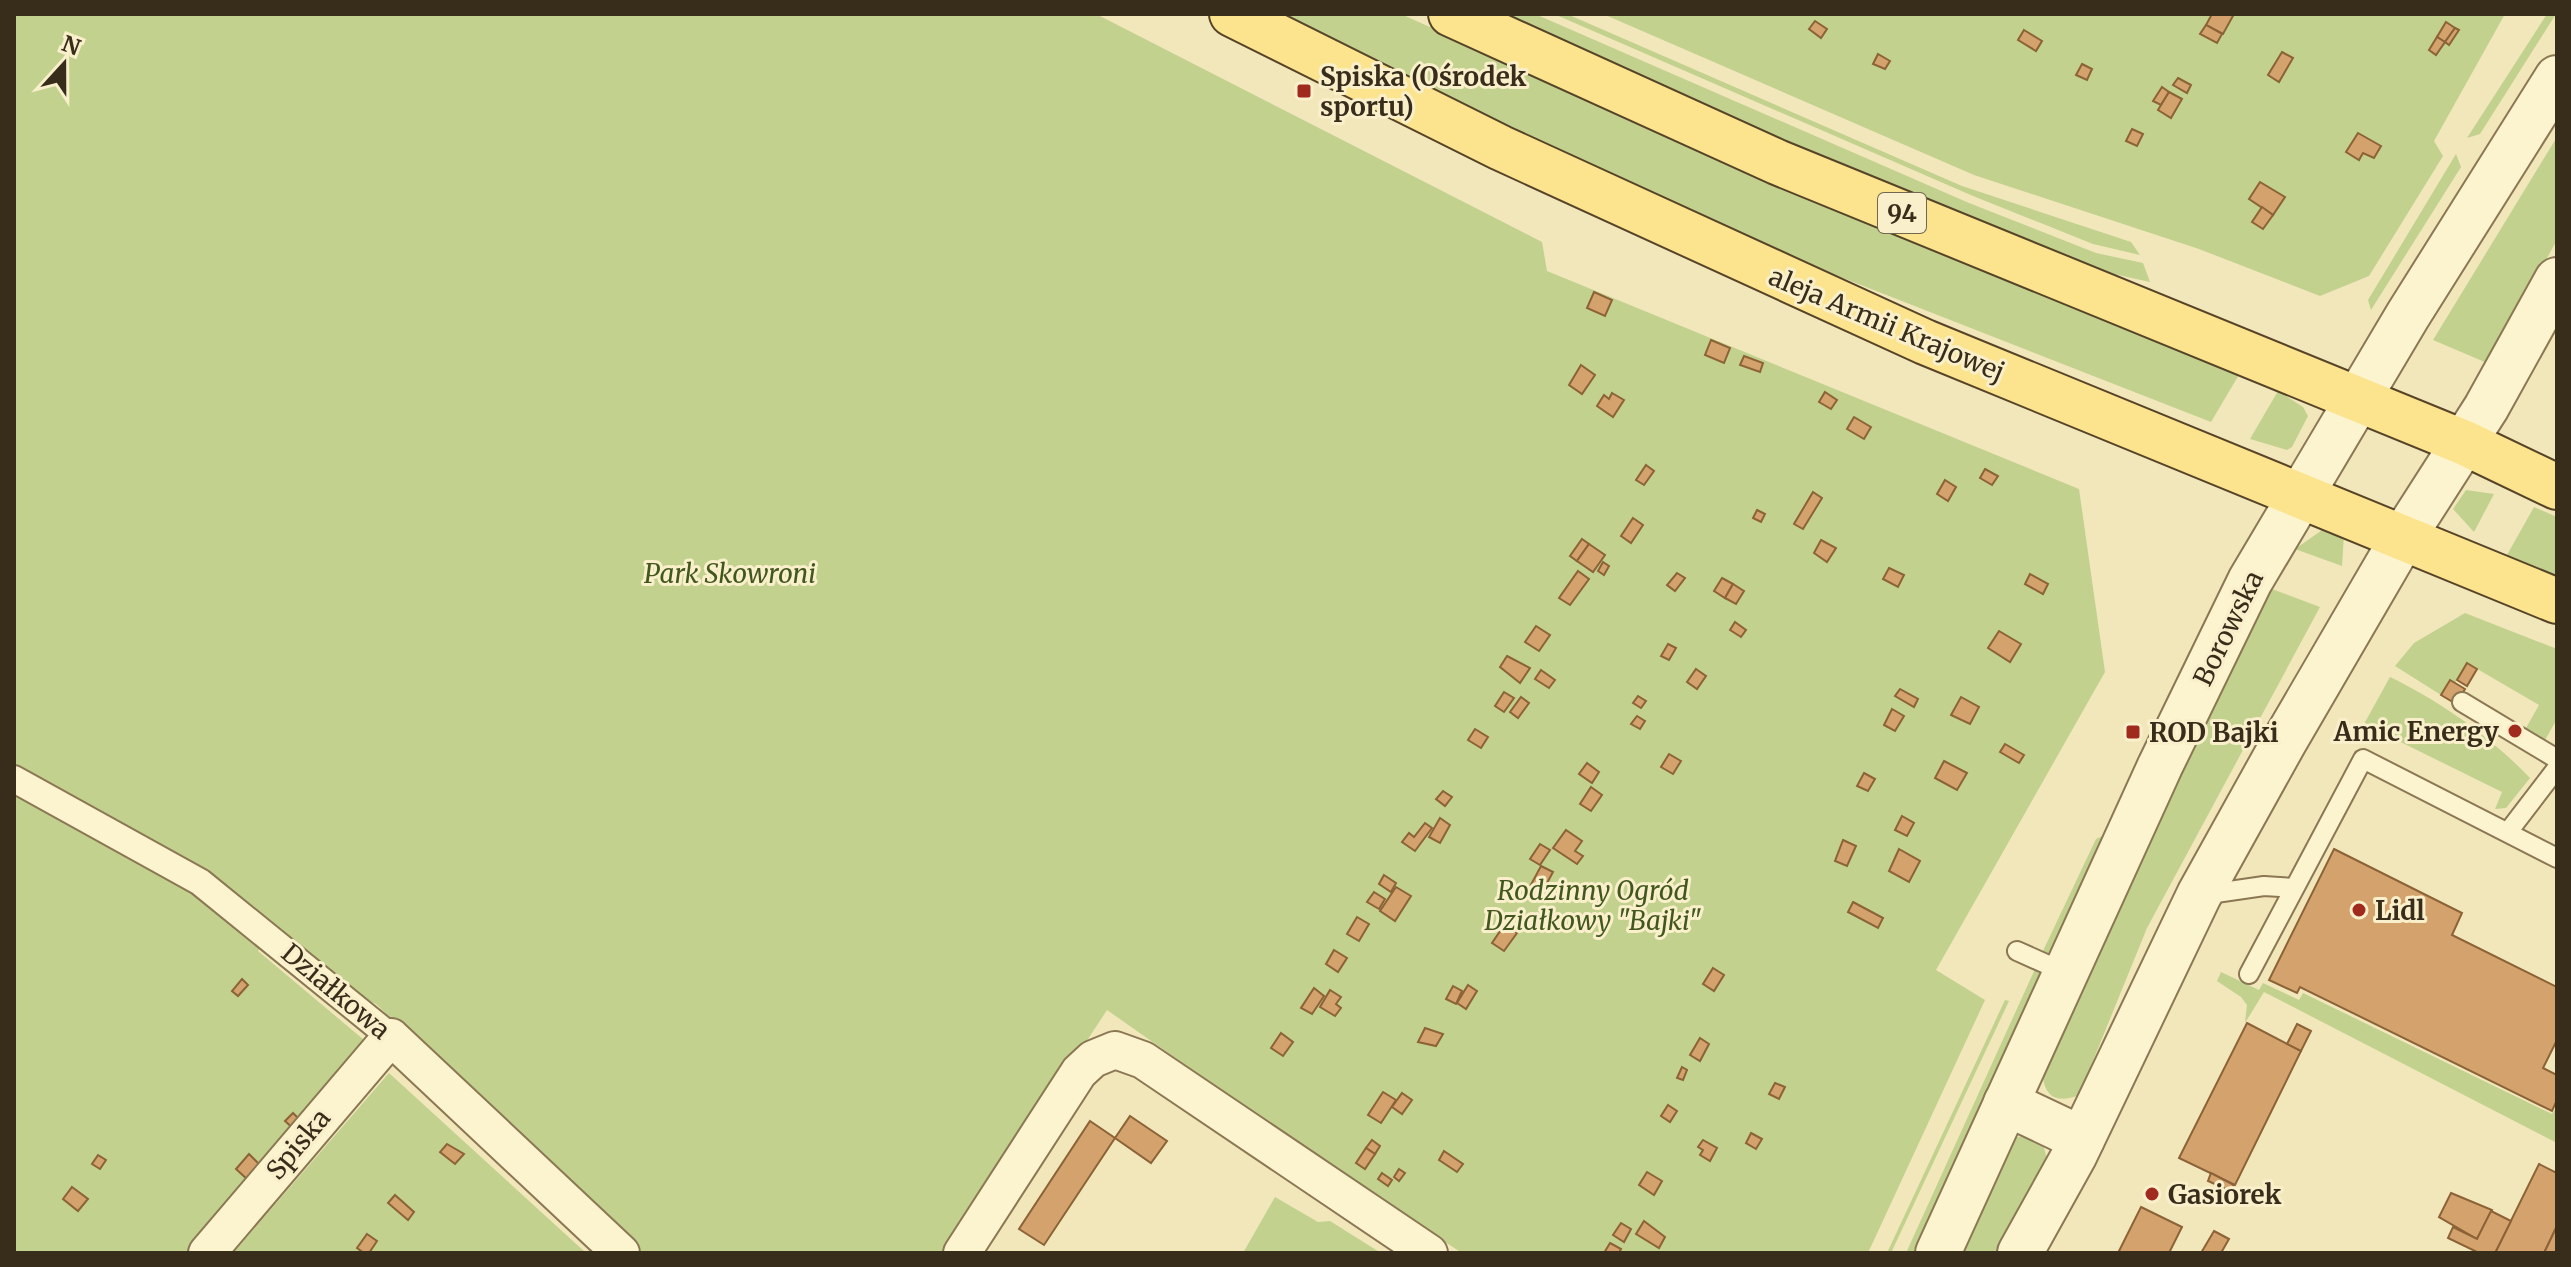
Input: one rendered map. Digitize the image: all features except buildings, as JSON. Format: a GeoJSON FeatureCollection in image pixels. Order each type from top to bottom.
{"type":"FeatureCollection","features":[{"type":"Feature","properties":{"kind":"main road","name":"aleja Armii Krajowej"},"geometry":{"type":"LineString","coordinates":[[1232,14],[1501,148],[1925,342],[2557,601]]}},
{"type":"Feature","properties":{"kind":"main road","name":"94"},"geometry":{"type":"LineString","coordinates":[[1451,14],[1777,162],[2465,443],[2557,487]]}},
{"type":"Feature","properties":{"kind":"street","name":"Borowska"},"geometry":{"type":"LineString","coordinates":[[1938,1253],[2160,766],[2250,581],[2557,78]]}},
{"type":"Feature","properties":{"kind":"street"},"geometry":{"type":"LineString","coordinates":[[2020,1253],[2082,1139],[2199,895],[2404,536],[2465,443],[2557,280]]}},
{"type":"Feature","properties":{"kind":"street","name":"Działkowa"},"geometry":{"type":"LineString","coordinates":[[14,779],[192,877],[391,1037],[621,1253]]}},
{"type":"Feature","properties":{"kind":"street","name":"Spiska"},"geometry":{"type":"LineString","coordinates":[[207,1253],[391,1037]]}},
{"type":"Feature","properties":{"kind":"street"},"geometry":{"type":"LineString","coordinates":[[962,1253],[1079,1072],[1093,1059],[1115,1050],[1143,1060],[1429,1253]]}},
{"type":"Feature","properties":{"kind":"street"},"geometry":{"type":"LineString","coordinates":[[2006,1103],[2082,1139]]}},
{"type":"Feature","properties":{"kind":"lane"},"geometry":{"type":"LineString","coordinates":[[2462,702],[2557,759]]}},
{"type":"Feature","properties":{"kind":"lane"},"geometry":{"type":"LineString","coordinates":[[2249,974],[2363,759],[2557,858]]}},
{"type":"Feature","properties":{"kind":"lane"},"geometry":{"type":"LineString","coordinates":[[2508,832],[2557,768]]}},
{"type":"Feature","properties":{"kind":"lane"},"geometry":{"type":"LineString","coordinates":[[2199,895],[2264,886],[2294,888]]}},
{"type":"Feature","properties":{"kind":"lane"},"geometry":{"type":"LineString","coordinates":[[2017,951],[2067,974]]}},
{"type":"Feature","properties":{"kind":"green space","name":"Park Skowroni"},"geometry":{"type":"Polygon","coordinates":[[[14,14],[1096,14],[1542,242],[1547,271],[2079,489],[2105,672],[1936,970],[1985,1000],[1868,1253],[1462,1253],[1345,1177],[1107,1010],[948,1253],[638,1253],[376,1004],[359,996],[274,929],[258,951],[370,1045],[193,1253],[14,1253],[14,14]]]}},
{"type":"Feature","properties":{"kind":"green space"},"geometry":{"type":"Polygon","coordinates":[[[1269,14],[1401,14],[1793,191],[2240,373],[2211,422],[1769,249],[1606,176],[1269,14]]]}},
{"type":"Feature","properties":{"kind":"green space"},"geometry":{"type":"Polygon","coordinates":[[[1493,14],[1535,14],[1969,203],[2096,253],[2143,263],[2150,282],[2086,268],[1930,206],[1493,14]]]}},
{"type":"Feature","properties":{"kind":"green space"},"geometry":{"type":"Polygon","coordinates":[[[1554,14],[1567,14],[1962,186],[2131,242],[2140,255],[2093,244],[1973,196],[1554,14]]]}},
{"type":"Feature","properties":{"kind":"green space"},"geometry":{"type":"Polygon","coordinates":[[[1603,14],[2505,14],[2434,141],[2443,156],[2369,276],[2320,296],[2199,249],[1974,175],[1603,14]]]}},
{"type":"Feature","properties":{"kind":"green space"},"geometry":{"type":"Polygon","coordinates":[[[2547,14],[2556,14],[2480,134],[2467,138],[2547,14]]]}},
{"type":"Feature","properties":{"kind":"green space"},"geometry":{"type":"Polygon","coordinates":[[[2557,137],[2557,240],[2495,352],[2487,363],[2433,340],[2557,137]]]}},
{"type":"Feature","properties":{"kind":"green space"},"geometry":{"type":"Polygon","coordinates":[[[2456,154],[2461,167],[2371,310],[2368,300],[2456,154]]]}},
{"type":"Feature","properties":{"kind":"green space"},"geometry":{"type":"Polygon","coordinates":[[[2278,391],[2303,407],[2308,416],[2292,447],[2287,450],[2250,439],[2278,391]]]}},
{"type":"Feature","properties":{"kind":"green space"},"geometry":{"type":"Polygon","coordinates":[[[2466,490],[2494,494],[2474,532],[2453,509],[2466,490]]]}},
{"type":"Feature","properties":{"kind":"green space"},"geometry":{"type":"Polygon","coordinates":[[[2534,507],[2557,517],[2557,577],[2507,555],[2534,507]]]}},
{"type":"Feature","properties":{"kind":"green space"},"geometry":{"type":"Polygon","coordinates":[[[2328,526],[2344,534],[2342,566],[2295,549],[2328,526]]]}},
{"type":"Feature","properties":{"kind":"green space"},"geometry":{"type":"Polygon","coordinates":[[[2264,586],[2320,607],[2147,928],[2079,1095],[2066,1099],[2055,1097],[2047,1090],[2043,1077],[2264,586]]]}},
{"type":"Feature","properties":{"kind":"green space"},"geometry":{"type":"Polygon","coordinates":[[[2465,613],[2557,649],[2557,719],[2545,740],[2526,728],[2539,705],[2467,663],[2455,683],[2449,680],[2441,695],[2395,666],[2414,643],[2465,613]]]}},
{"type":"Feature","properties":{"kind":"green space"},"geometry":{"type":"Polygon","coordinates":[[[2390,677],[2428,697],[2464,722],[2530,778],[2506,808],[2495,809],[2502,792],[2364,724],[2390,677]]]}},
{"type":"Feature","properties":{"kind":"green space"},"geometry":{"type":"Polygon","coordinates":[[[2105,835],[2050,956],[2042,953],[2096,839],[2105,835]]]}},
{"type":"Feature","properties":{"kind":"green space"},"geometry":{"type":"Polygon","coordinates":[[[2035,969],[2044,979],[1916,1253],[1906,1253],[2035,969]]]}},
{"type":"Feature","properties":{"kind":"green space"},"geometry":{"type":"Polygon","coordinates":[[[2221,972],[2259,990],[2263,983],[2299,1000],[2303,993],[2552,1114],[2557,1106],[2557,1143],[2264,992],[2245,1023],[2247,1005],[2241,997],[2217,981],[2221,972]]]}},
{"type":"Feature","properties":{"kind":"green space"},"geometry":{"type":"Polygon","coordinates":[[[2005,1000],[2009,1001],[1891,1253],[1887,1253],[2005,1000]]]}},
{"type":"Feature","properties":{"kind":"green space"},"geometry":{"type":"Polygon","coordinates":[[[389,1073],[585,1252],[233,1253],[389,1073]]]}},
{"type":"Feature","properties":{"kind":"green space"},"geometry":{"type":"Polygon","coordinates":[[[2028,1134],[2043,1144],[2047,1159],[1999,1253],[1958,1253],[2012,1139],[2028,1134]]]}},
{"type":"Feature","properties":{"kind":"green space"},"geometry":{"type":"Polygon","coordinates":[[[1275,1197],[1318,1222],[1330,1221],[1381,1253],[1243,1253],[1275,1197]]]}},
{"type":"Feature","properties":{"kind":"place","name":"Spiska (Ośrodek sportu)"},"geometry":{"type":"Point","coordinates":[1304,91]}},
{"type":"Feature","properties":{"kind":"place","name":"Amic Energy"},"geometry":{"type":"Point","coordinates":[2515,731]}},
{"type":"Feature","properties":{"kind":"place","name":"ROD Bajki"},"geometry":{"type":"Point","coordinates":[2133,732]}},
{"type":"Feature","properties":{"kind":"place","name":"Lidl"},"geometry":{"type":"Point","coordinates":[2359,910]}},
{"type":"Feature","properties":{"kind":"place","name":"Gasiorek"},"geometry":{"type":"Point","coordinates":[2152,1194]}},
{"type":"Feature","properties":{"kind":"park label","name":"Rodzinny Ogród Działkowy \"Bajki\""},"geometry":{"type":"Point","coordinates":[1593,905]}}]}
